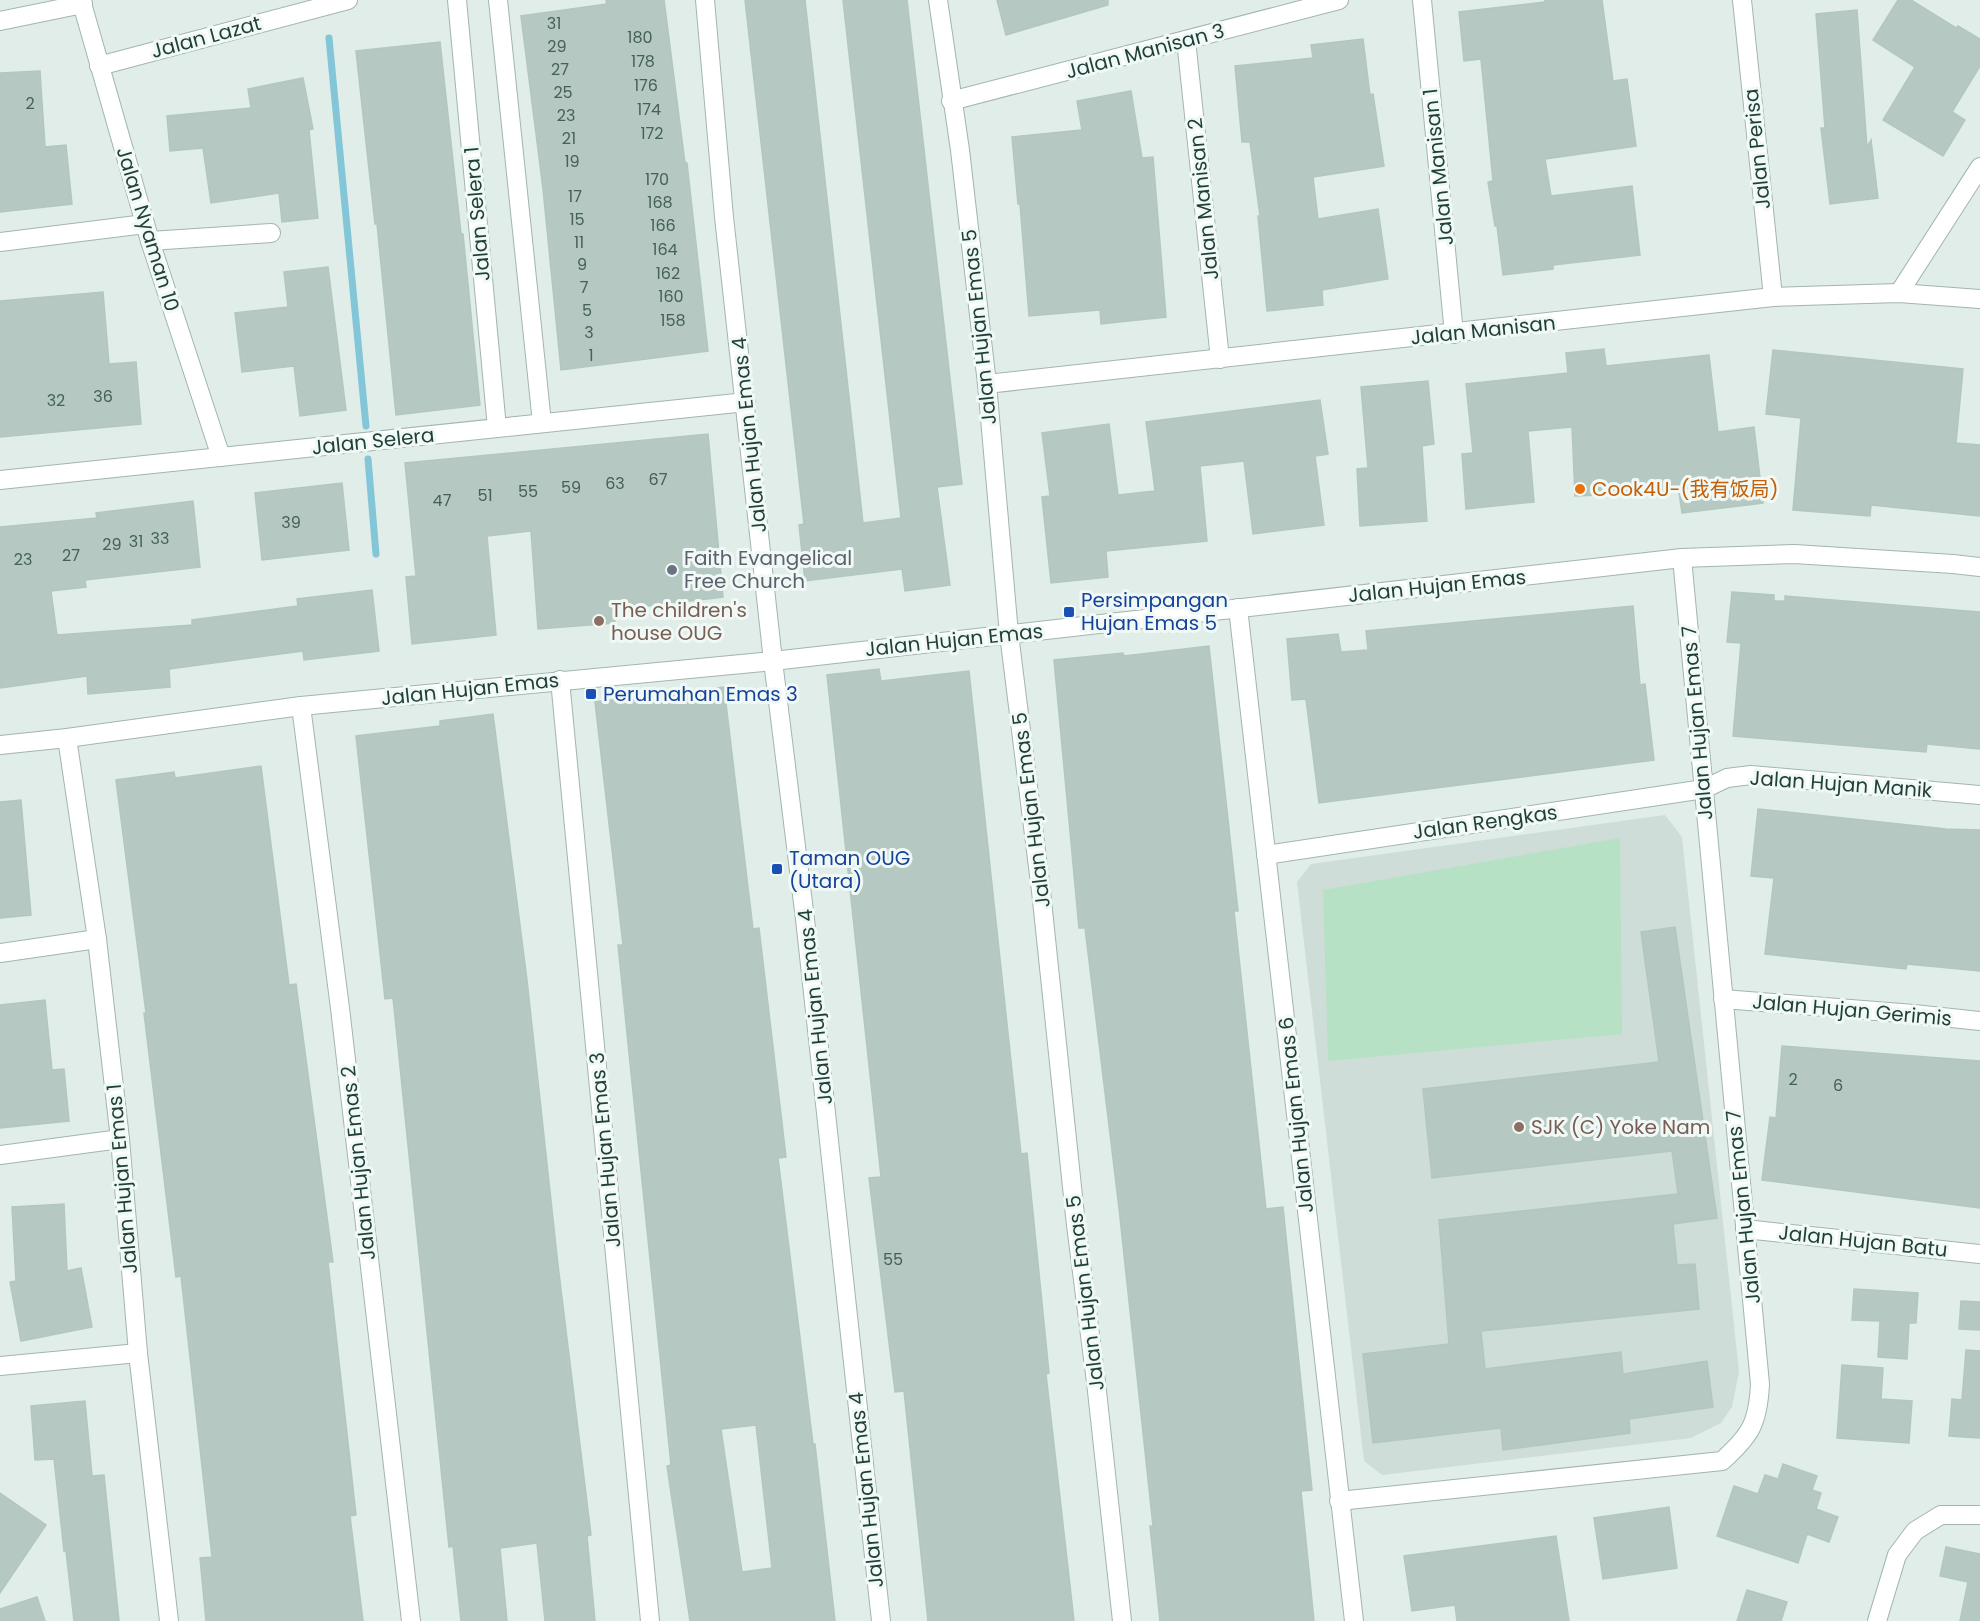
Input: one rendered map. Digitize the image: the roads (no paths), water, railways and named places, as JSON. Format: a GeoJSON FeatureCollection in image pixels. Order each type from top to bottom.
{"type":"FeatureCollection","features":[{"type":"Feature","properties":{"kind":"street","name":"Jalan Selera 1"},"geometry":{"type":"LineString","coordinates":[[457,0],[497,428]]}},
{"type":"Feature","properties":{"kind":"street"},"geometry":{"type":"LineString","coordinates":[[498,0],[542,423]]}},
{"type":"Feature","properties":{"kind":"street","name":"Jalan Hujan Emas 4"},"geometry":{"type":"LineString","coordinates":[[705,0],[718,156],[881,1621]]}},
{"type":"Feature","properties":{"kind":"street","name":"Jalan Hujan Emas 5"},"geometry":{"type":"LineString","coordinates":[[938,0],[960,150],[987,384],[1009,634],[1042,902],[1076,1225],[1122,1621]]}},
{"type":"Feature","properties":{"kind":"street","name":"Jalan Manisan 3"},"geometry":{"type":"LineString","coordinates":[[951,101],[1339,0]]}},
{"type":"Feature","properties":{"kind":"street","name":"Jalan Manisan 1"},"geometry":{"type":"LineString","coordinates":[[1422,0],[1454,334]]}},
{"type":"Feature","properties":{"kind":"street","name":"Jalan Perisa"},"geometry":{"type":"LineString","coordinates":[[1742,0],[1773,297]]}},
{"type":"Feature","properties":{"kind":"street","name":"Jalan Lazat"},"geometry":{"type":"LineString","coordinates":[[99,66],[338,1]]}},
{"type":"Feature","properties":{"kind":"street"},"geometry":{"type":"LineString","coordinates":[[0,21],[82,2]]}},
{"type":"Feature","properties":{"kind":"street","name":"Jalan Nyaman 10"},"geometry":{"type":"LineString","coordinates":[[82,2],[148,233],[221,457]]}},
{"type":"Feature","properties":{"kind":"street","name":"Jalan Manisan 2"},"geometry":{"type":"LineString","coordinates":[[1186,40],[1220,359]]}},
{"type":"Feature","properties":{"kind":"street"},"geometry":{"type":"LineString","coordinates":[[1899,293],[1980,167]]}},
{"type":"Feature","properties":{"kind":"street"},"geometry":{"type":"LineString","coordinates":[[0,242],[148,233],[271,233]]}},
{"type":"Feature","properties":{"kind":"street","name":"Jalan Manisan"},"geometry":{"type":"LineString","coordinates":[[987,384],[1773,297],[1899,293],[1980,299]]}},
{"type":"Feature","properties":{"kind":"street","name":"Jalan Selera"},"geometry":{"type":"LineString","coordinates":[[0,480],[746,402]]}},
{"type":"Feature","properties":{"kind":"street","name":"Jalan Hujan Emas"},"geometry":{"type":"LineString","coordinates":[[0,744],[67,738],[301,706],[773,661],[1682,558],[1794,554],[1980,567]]}},
{"type":"Feature","properties":{"kind":"street","name":"Jalan Hujan Emas 7"},"geometry":{"type":"LineString","coordinates":[[1340,1501],[1722,1461],[1742,1443],[1753,1425],[1759,1406],[1760,1384],[1682,558]]}},
{"type":"Feature","properties":{"kind":"street","name":"Jalan Hujan Emas 6"},"geometry":{"type":"LineString","coordinates":[[1239,608],[1354,1621]]}},
{"type":"Feature","properties":{"kind":"street","name":"Jalan Hujan Emas 3"},"geometry":{"type":"LineString","coordinates":[[560,680],[650,1621]]}},
{"type":"Feature","properties":{"kind":"street","name":"Jalan Hujan Emas 2"},"geometry":{"type":"LineString","coordinates":[[301,706],[340,1008],[411,1621]]}},
{"type":"Feature","properties":{"kind":"street","name":"Jalan Hujan Emas 1"},"geometry":{"type":"LineString","coordinates":[[67,738],[97,939],[120,1139],[138,1353],[169,1621]]}},
{"type":"Feature","properties":{"kind":"street","name":"Jalan Hujan Manik"},"geometry":{"type":"LineString","coordinates":[[1704,789],[1727,778],[1751,775],[1980,795]]}},
{"type":"Feature","properties":{"kind":"street","name":"Jalan Rengkas"},"geometry":{"type":"LineString","coordinates":[[1266,855],[1704,789]]}},
{"type":"Feature","properties":{"kind":"street"},"geometry":{"type":"LineString","coordinates":[[0,953],[97,939]]}},
{"type":"Feature","properties":{"kind":"street","name":"Jalan Hujan Gerimis"},"geometry":{"type":"LineString","coordinates":[[1723,999],[1980,1021]]}},
{"type":"Feature","properties":{"kind":"street"},"geometry":{"type":"LineString","coordinates":[[0,1155],[120,1139]]}},
{"type":"Feature","properties":{"kind":"street","name":"Jalan Hujan Batu"},"geometry":{"type":"LineString","coordinates":[[1745,1229],[1980,1254]]}},
{"type":"Feature","properties":{"kind":"street"},"geometry":{"type":"LineString","coordinates":[[0,1366],[138,1353]]}},
{"type":"Feature","properties":{"kind":"street"},"geometry":{"type":"LineString","coordinates":[[1877,1621],[1897,1555],[1915,1530],[1941,1515],[1980,1515]]}},
{"type":"Feature","properties":{"kind":"waterway"},"geometry":{"type":"LineString","coordinates":[[329,38],[366,426]]}},
{"type":"Feature","properties":{"kind":"waterway"},"geometry":{"type":"LineString","coordinates":[[368,459],[376,554]]}},
{"type":"Feature","properties":{"kind":"place","name":"Cook4U-(我有饭局)"},"geometry":{"type":"Point","coordinates":[1580,489]}},
{"type":"Feature","properties":{"kind":"place","name":"Faith Evangelical Free Church"},"geometry":{"type":"Point","coordinates":[672,570]}},
{"type":"Feature","properties":{"kind":"place","name":"Persimpangan Hujan Emas 5"},"geometry":{"type":"Point","coordinates":[1069,612]}},
{"type":"Feature","properties":{"kind":"place","name":"The children's house OUG"},"geometry":{"type":"Point","coordinates":[599,621]}},
{"type":"Feature","properties":{"kind":"place","name":"Perumahan Emas 3"},"geometry":{"type":"Point","coordinates":[591,694]}},
{"type":"Feature","properties":{"kind":"place","name":"Taman OUG (Utara)"},"geometry":{"type":"Point","coordinates":[777,869]}},
{"type":"Feature","properties":{"kind":"place","name":"SJK (C) Yoke Nam"},"geometry":{"type":"Point","coordinates":[1519,1127]}}]}
